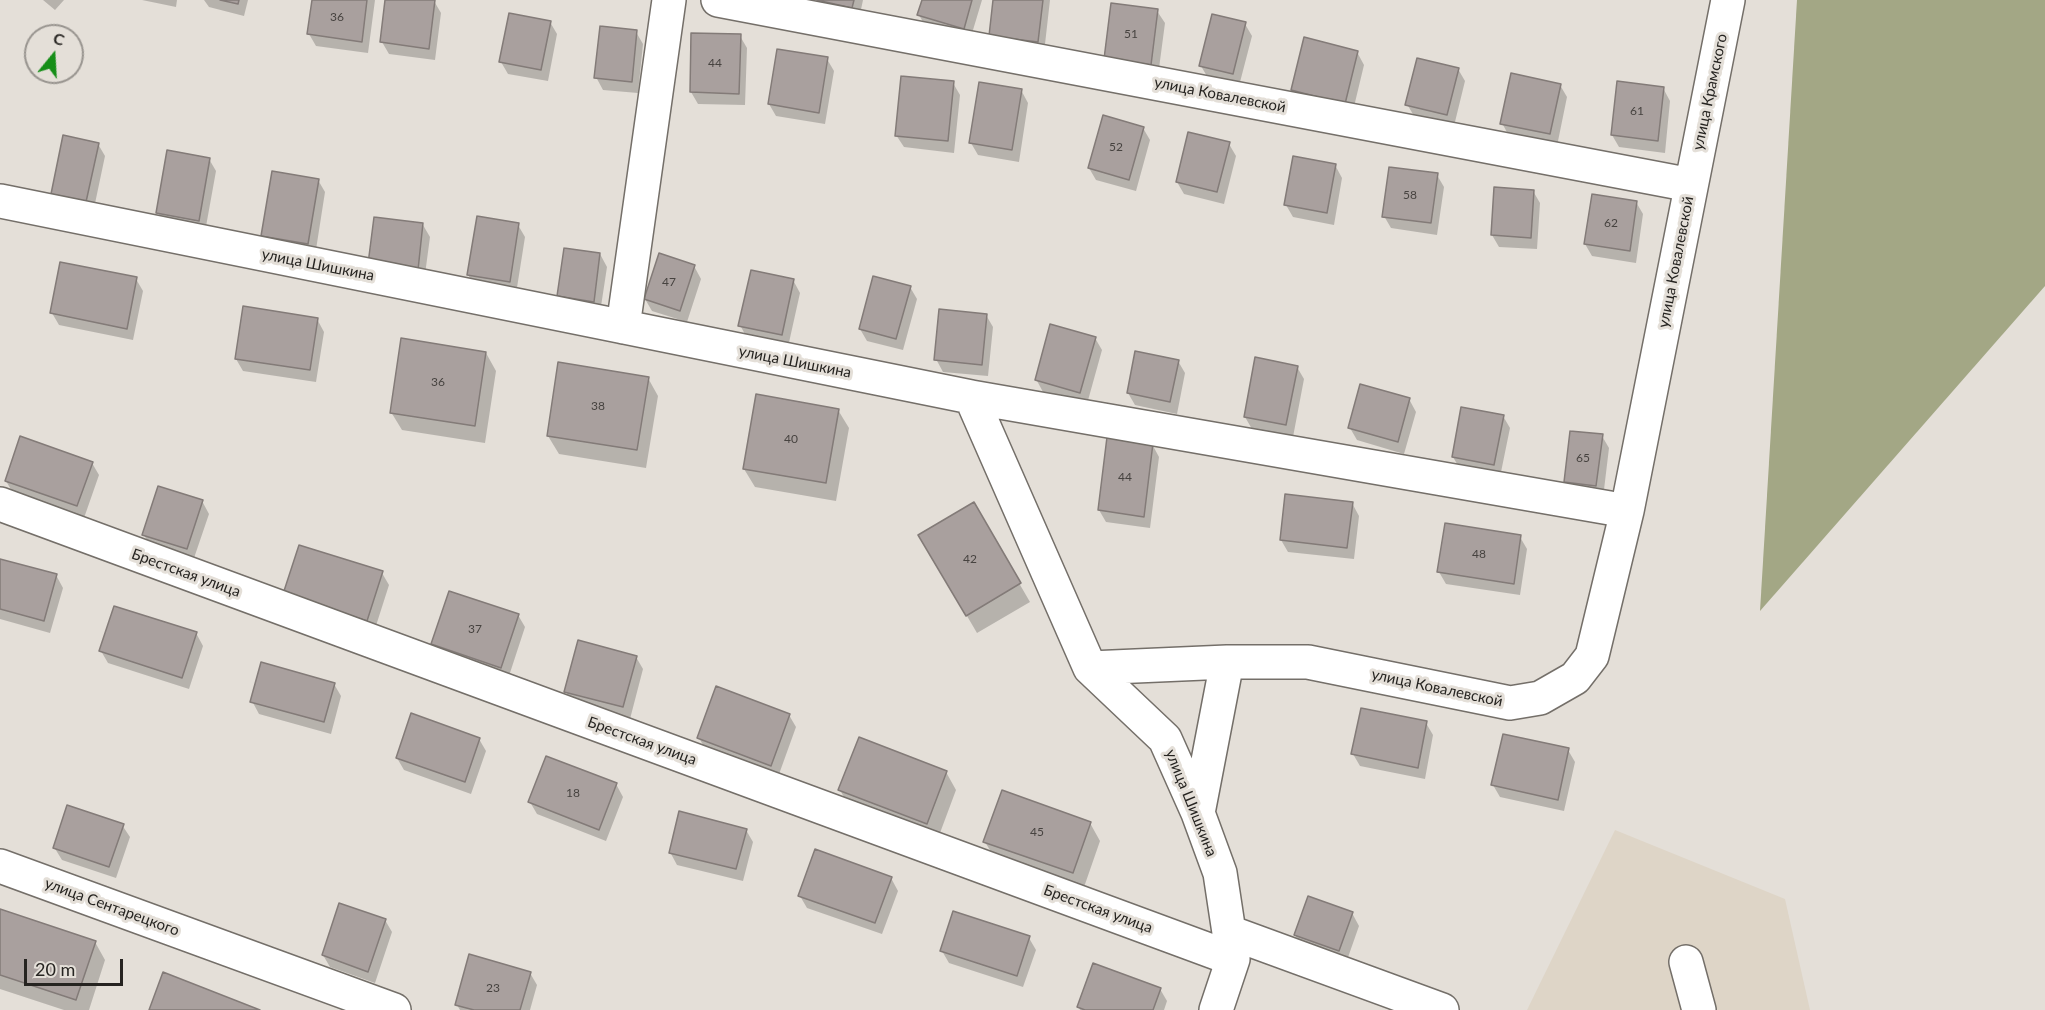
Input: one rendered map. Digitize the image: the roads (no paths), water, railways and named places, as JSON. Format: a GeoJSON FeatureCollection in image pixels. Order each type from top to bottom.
{"type":"FeatureCollection","features":[{"type":"Feature","properties":{"kind":"street"},"geometry":{"type":"LineString","coordinates":[[623,327],[669,0]]}},
{"type":"Feature","properties":{"kind":"street","name":"улица Ковалевской"},"geometry":{"type":"LineString","coordinates":[[717,0],[1691,185],[1627,511],[1592,656],[1575,678],[1540,698],[1510,703],[1308,662],[1227,662],[1090,668]]}},
{"type":"Feature","properties":{"kind":"street","name":"улица Крамского"},"geometry":{"type":"LineString","coordinates":[[1691,185],[1728,0]]}},
{"type":"Feature","properties":{"kind":"street","name":"улица Шишкина"},"geometry":{"type":"LineString","coordinates":[[0,201],[971,397],[1090,668],[1165,739],[1198,813],[1220,873],[1231,945]]}},
{"type":"Feature","properties":{"kind":"street"},"geometry":{"type":"LineString","coordinates":[[971,397],[1627,511]]}},
{"type":"Feature","properties":{"kind":"street","name":"Брестская улица"},"geometry":{"type":"LineString","coordinates":[[0,504],[1231,945],[1442,1010]]}},
{"type":"Feature","properties":{"kind":"street"},"geometry":{"type":"LineString","coordinates":[[1198,813],[1227,662]]}},
{"type":"Feature","properties":{"kind":"street","name":"улица Сентарецкого"},"geometry":{"type":"LineString","coordinates":[[0,866],[394,1010]]}},
{"type":"Feature","properties":{"kind":"street"},"geometry":{"type":"LineString","coordinates":[[1216,1010],[1231,945]]}},
{"type":"Feature","properties":{"kind":"street"},"geometry":{"type":"LineString","coordinates":[[1686,962],[1699,1010]]}}]}
